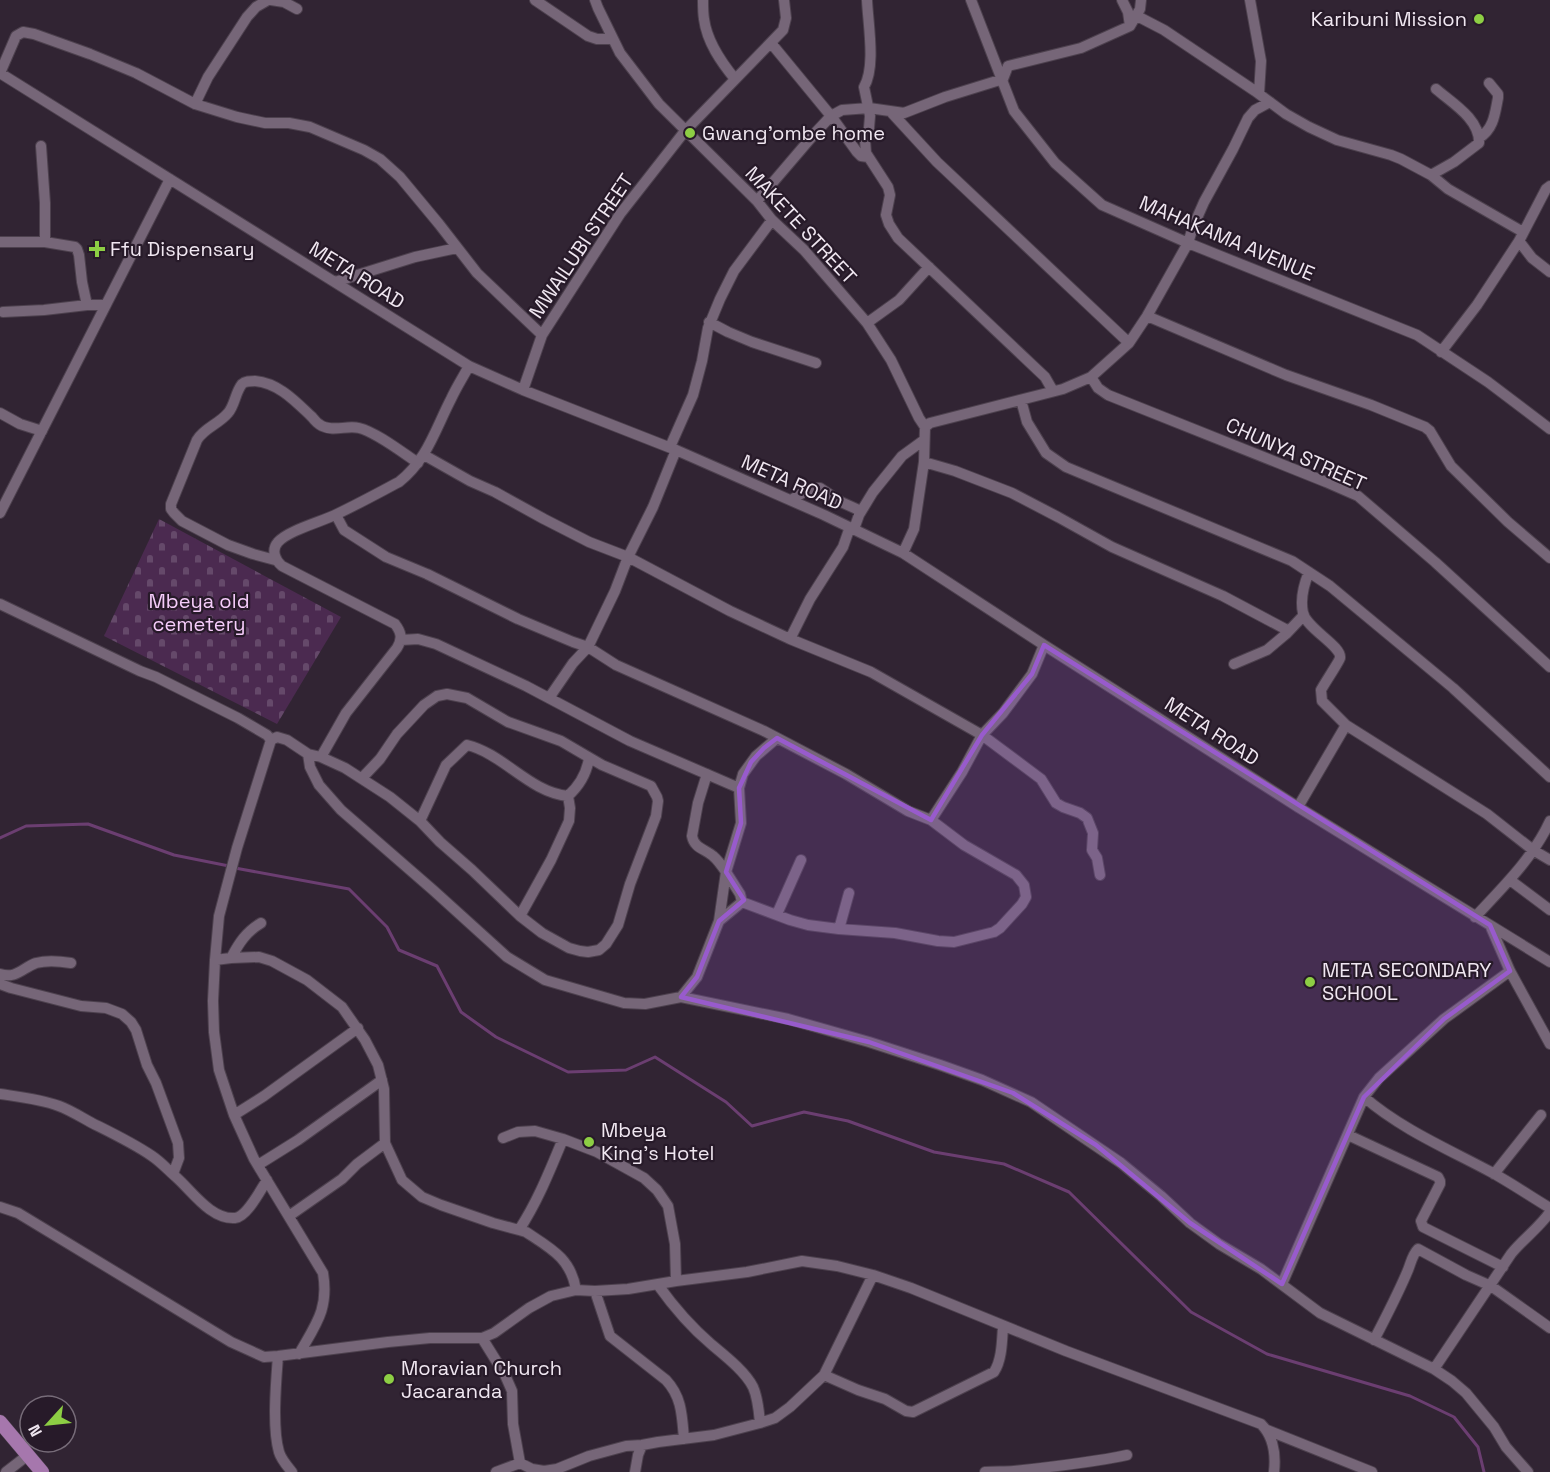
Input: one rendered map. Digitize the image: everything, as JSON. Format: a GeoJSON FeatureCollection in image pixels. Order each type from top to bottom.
{"type":"FeatureCollection","features":[{"type":"Feature","properties":{"kind":"main road"},"geometry":{"type":"LineString","coordinates":[[0,1422],[42,1472]]}},
{"type":"Feature","properties":{"kind":"street"},"geometry":{"type":"LineString","coordinates":[[195,104],[208,77],[242,24],[256,7],[270,0],[284,2],[297,9]]}},
{"type":"Feature","properties":{"kind":"street"},"geometry":{"type":"LineString","coordinates":[[535,0],[588,36],[597,39],[613,39]]}},
{"type":"Feature","properties":{"kind":"street","name":"MAKETE STREET"},"geometry":{"type":"LineString","coordinates":[[595,0],[620,53],[659,104],[804,250],[867,322],[891,360],[925,427]]}},
{"type":"Feature","properties":{"kind":"street"},"geometry":{"type":"LineString","coordinates":[[703,0],[704,20],[714,48],[735,79]]}},
{"type":"Feature","properties":{"kind":"street","name":"MWAILUBI STREET"},"geometry":{"type":"LineString","coordinates":[[523,390],[542,335],[620,214],[685,131],[783,30],[786,18],[784,0]]}},
{"type":"Feature","properties":{"kind":"street"},"geometry":{"type":"LineString","coordinates":[[867,0],[870,68],[868,81],[864,87],[870,116],[865,146],[868,157],[890,191],[886,215],[888,224],[898,238],[1045,377],[1053,391]]}},
{"type":"Feature","properties":{"kind":"street","name":"MAHAKAMA AVENUE"},"geometry":{"type":"LineString","coordinates":[[971,0],[1014,111],[1055,163],[1102,205],[1188,243],[1417,335],[1488,382],[1550,429]]}},
{"type":"Feature","properties":{"kind":"street"},"geometry":{"type":"LineString","coordinates":[[1122,0],[1128,12],[1130,26]]}},
{"type":"Feature","properties":{"kind":"street"},"geometry":{"type":"LineString","coordinates":[[757,201],[816,132],[831,116],[842,110],[869,108],[904,113],[945,97],[1003,79],[1008,66],[1081,48],[1130,26],[1140,9],[1141,0]]}},
{"type":"Feature","properties":{"kind":"street"},"geometry":{"type":"LineString","coordinates":[[1250,0],[1261,61],[1259,94]]}},
{"type":"Feature","properties":{"kind":"street"},"geometry":{"type":"LineString","coordinates":[[1137,16],[1164,30],[1286,114],[1324,135],[1391,155],[1431,176],[1521,237],[1532,258],[1550,272]]}},
{"type":"Feature","properties":{"kind":"street"},"geometry":{"type":"LineString","coordinates":[[0,73],[16,36],[23,32],[34,34],[136,73],[195,104],[265,123],[289,123],[310,127],[364,150],[380,159],[400,177],[477,273],[542,335]]}},
{"type":"Feature","properties":{"kind":"street"},"geometry":{"type":"LineString","coordinates":[[771,43],[831,116],[857,152],[861,156],[868,157]]}},
{"type":"Feature","properties":{"kind":"street","name":"META ROAD"},"geometry":{"type":"LineString","coordinates":[[0,73],[469,366],[791,500],[903,554],[1298,807],[1550,962]]}},
{"type":"Feature","properties":{"kind":"street"},"geometry":{"type":"LineString","coordinates":[[1479,138],[1491,128],[1498,98],[1498,94],[1489,83]]}},
{"type":"Feature","properties":{"kind":"street"},"geometry":{"type":"LineString","coordinates":[[1431,176],[1475,148],[1479,143],[1475,127],[1469,117],[1436,88]]}},
{"type":"Feature","properties":{"kind":"street"},"geometry":{"type":"LineString","coordinates":[[903,554],[914,529],[924,462],[925,427],[930,423],[1053,391],[1091,377],[1129,343],[1188,243],[1204,202],[1248,118],[1255,110],[1270,102]]}},
{"type":"Feature","properties":{"kind":"street"},"geometry":{"type":"LineString","coordinates":[[891,112],[937,162],[1129,343]]}},
{"type":"Feature","properties":{"kind":"street"},"geometry":{"type":"LineString","coordinates":[[41,146],[45,242]]}},
{"type":"Feature","properties":{"kind":"street"},"geometry":{"type":"LineString","coordinates":[[0,513],[170,179]]}},
{"type":"Feature","properties":{"kind":"street"},"geometry":{"type":"LineString","coordinates":[[1441,352],[1477,305],[1521,237],[1546,189],[1550,186]]}},
{"type":"Feature","properties":{"kind":"street"},"geometry":{"type":"LineString","coordinates":[[549,698],[573,663],[588,646],[615,591],[628,557],[653,507],[693,395],[710,322],[734,272],[772,220]]}},
{"type":"Feature","properties":{"kind":"street"},"geometry":{"type":"LineString","coordinates":[[0,242],[45,242],[75,247],[80,255],[87,305]]}},
{"type":"Feature","properties":{"kind":"street"},"geometry":{"type":"LineString","coordinates":[[335,282],[415,257],[457,248]]}},
{"type":"Feature","properties":{"kind":"street"},"geometry":{"type":"LineString","coordinates":[[867,322],[899,300],[929,267]]}},
{"type":"Feature","properties":{"kind":"street"},"geometry":{"type":"LineString","coordinates":[[3,312],[106,305]]}},
{"type":"Feature","properties":{"kind":"street"},"geometry":{"type":"LineString","coordinates":[[1147,316],[1286,375],[1425,427],[1430,431],[1451,466],[1508,522],[1550,558]]}},
{"type":"Feature","properties":{"kind":"street"},"geometry":{"type":"LineString","coordinates":[[710,322],[752,342],[816,363]]}},
{"type":"Feature","properties":{"kind":"street"},"geometry":{"type":"LineString","coordinates":[[275,560],[274,552],[279,542],[298,530],[336,515],[408,475],[421,459],[469,366]]}},
{"type":"Feature","properties":{"kind":"street","name":"CHUNYA STREET"},"geometry":{"type":"LineString","coordinates":[[1091,377],[1098,388],[1107,395],[1358,496],[1435,562],[1550,667]]}},
{"type":"Feature","properties":{"kind":"street"},"geometry":{"type":"LineString","coordinates":[[321,757],[345,713],[397,648],[402,636],[395,624],[282,566],[275,560],[253,555],[228,545],[182,521],[171,509],[197,440],[201,434],[226,415],[233,406],[242,384],[246,381],[263,382],[289,395],[320,425],[327,428],[350,426],[362,429],[421,459],[495,492],[589,542],[628,557],[730,612],[871,672],[982,735],[1041,779],[1056,803],[1087,818],[1093,833],[1092,850],[1097,858],[1100,875]]}},
{"type":"Feature","properties":{"kind":"street"},"geometry":{"type":"LineString","coordinates":[[1021,400],[1027,422],[1046,453],[1066,468],[1292,561],[1330,586],[1453,688],[1550,777]]}},
{"type":"Feature","properties":{"kind":"street"},"geometry":{"type":"LineString","coordinates":[[0,413],[20,424],[42,431]]}},
{"type":"Feature","properties":{"kind":"street"},"geometry":{"type":"LineString","coordinates":[[790,639],[810,599],[843,548],[873,492],[902,456],[924,440]]}},
{"type":"Feature","properties":{"kind":"street"},"geometry":{"type":"LineString","coordinates":[[924,462],[955,471],[1012,493],[1112,547],[1223,597],[1289,630]]}},
{"type":"Feature","properties":{"kind":"street"},"geometry":{"type":"LineString","coordinates":[[791,500],[804,492],[820,488],[841,502],[861,511]]}},
{"type":"Feature","properties":{"kind":"street"},"geometry":{"type":"LineString","coordinates":[[336,515],[344,530],[387,557],[518,619],[588,646],[616,665],[777,738],[846,774],[908,811],[931,820],[964,845],[1016,875],[1024,885],[1026,897],[1000,928],[954,942],[895,933],[808,925],[742,902]]}},
{"type":"Feature","properties":{"kind":"street"},"geometry":{"type":"LineString","coordinates":[[1309,572],[1303,588],[1304,615],[1310,626],[1340,653],[1338,663],[1321,690],[1320,695],[1326,706],[1347,725],[1487,814],[1533,850],[1550,860]]}},
{"type":"Feature","properties":{"kind":"street"},"geometry":{"type":"LineString","coordinates":[[0,604],[238,718],[269,736],[271,740]]}},
{"type":"Feature","properties":{"kind":"street"},"geometry":{"type":"LineString","coordinates":[[1234,664],[1267,650],[1304,615]]}},
{"type":"Feature","properties":{"kind":"street"},"geometry":{"type":"LineString","coordinates":[[401,640],[418,639],[436,644],[549,698],[630,741],[739,788]]}},
{"type":"Feature","properties":{"kind":"street"},"geometry":{"type":"LineString","coordinates":[[931,820],[962,772],[982,735],[1003,713],[1032,674],[1044,645]]}},
{"type":"Feature","properties":{"kind":"street"},"geometry":{"type":"LineString","coordinates":[[271,740],[280,737],[308,754],[321,757],[362,778],[420,821],[520,916],[542,933],[569,948],[588,952],[599,950],[606,944],[618,925],[630,884],[656,816],[657,797],[651,786],[589,758],[561,741],[508,722],[467,698],[447,694],[437,696],[424,705],[397,734],[380,759],[362,778]]}},
{"type":"Feature","properties":{"kind":"street"},"geometry":{"type":"LineString","coordinates":[[1298,807],[1347,725]]}},
{"type":"Feature","properties":{"kind":"street"},"geometry":{"type":"LineString","coordinates":[[681,997],[697,977],[718,921],[726,872],[741,823],[739,788],[743,774],[750,762],[777,738]]}},
{"type":"Feature","properties":{"kind":"street"},"geometry":{"type":"LineString","coordinates":[[271,740],[237,848],[219,916],[213,1001],[214,1032],[219,1070],[234,1115],[258,1165],[323,1273],[326,1287],[322,1314],[299,1354]]}},
{"type":"Feature","properties":{"kind":"street"},"geometry":{"type":"LineString","coordinates":[[420,821],[446,765],[467,745],[495,756],[533,783],[568,796]]}},
{"type":"Feature","properties":{"kind":"street"},"geometry":{"type":"LineString","coordinates":[[308,754],[310,768],[319,785],[341,810],[507,957],[545,980],[624,1003],[645,1004],[681,997],[788,1019],[940,1065],[982,1080],[1031,1102],[1121,1163],[1199,1230],[1245,1258],[1320,1313],[1452,1381],[1466,1393],[1494,1427],[1506,1447],[1528,1472]]}},
{"type":"Feature","properties":{"kind":"street"},"geometry":{"type":"LineString","coordinates":[[568,796],[586,771],[589,758]]}},
{"type":"Feature","properties":{"kind":"street"},"geometry":{"type":"LineString","coordinates":[[708,774],[696,811],[692,831],[693,841],[702,850],[716,858],[740,894],[742,902]]}},
{"type":"Feature","properties":{"kind":"street"},"geometry":{"type":"LineString","coordinates":[[520,916],[551,860],[569,821],[571,814],[568,796]]}},
{"type":"Feature","properties":{"kind":"street"},"geometry":{"type":"LineString","coordinates":[[1475,917],[1510,880],[1533,850],[1550,821]]}},
{"type":"Feature","properties":{"kind":"street"},"geometry":{"type":"LineString","coordinates":[[777,914],[801,860]]}},
{"type":"Feature","properties":{"kind":"street"},"geometry":{"type":"LineString","coordinates":[[1510,880],[1550,910]]}},
{"type":"Feature","properties":{"kind":"street"},"geometry":{"type":"LineString","coordinates":[[839,929],[849,893]]}},
{"type":"Feature","properties":{"kind":"street"},"geometry":{"type":"LineString","coordinates":[[718,921],[742,902]]}},
{"type":"Feature","properties":{"kind":"street"},"geometry":{"type":"LineString","coordinates":[[231,958],[244,936],[261,923]]}},
{"type":"Feature","properties":{"kind":"street"},"geometry":{"type":"LineString","coordinates":[[1490,925],[1510,971],[1550,1044]]}},
{"type":"Feature","properties":{"kind":"street"},"geometry":{"type":"LineString","coordinates":[[215,960],[258,957],[272,962],[307,980],[342,1006],[358,1028],[378,1065],[384,1089],[385,1143],[402,1180],[422,1197],[493,1224],[519,1230],[561,1256],[575,1281],[576,1290]]}},
{"type":"Feature","properties":{"kind":"street"},"geometry":{"type":"LineString","coordinates":[[0,974],[14,975],[32,964],[46,961],[70,963]]}},
{"type":"Feature","properties":{"kind":"street"},"geometry":{"type":"LineString","coordinates":[[1282,1284],[1364,1097],[1379,1078],[1444,1019],[1510,971]]}},
{"type":"Feature","properties":{"kind":"street"},"geometry":{"type":"LineString","coordinates":[[0,984],[81,1006],[106,1008],[122,1014],[131,1022],[178,1143],[179,1158],[172,1174]]}},
{"type":"Feature","properties":{"kind":"street"},"geometry":{"type":"LineString","coordinates":[[234,1115],[358,1028]]}},
{"type":"Feature","properties":{"kind":"street"},"geometry":{"type":"LineString","coordinates":[[258,1165],[298,1140],[382,1080]]}},
{"type":"Feature","properties":{"kind":"street"},"geometry":{"type":"LineString","coordinates":[[0,1094],[60,1106],[121,1137],[154,1157],[196,1199],[224,1216],[236,1218],[241,1216],[267,1180]]}},
{"type":"Feature","properties":{"kind":"street"},"geometry":{"type":"LineString","coordinates":[[1364,1097],[1401,1124],[1494,1174],[1550,1210],[1540,1224],[1520,1243],[1434,1370]]}},
{"type":"Feature","properties":{"kind":"street"},"geometry":{"type":"LineString","coordinates":[[1494,1174],[1541,1115]]}},
{"type":"Feature","properties":{"kind":"street"},"geometry":{"type":"LineString","coordinates":[[503,1138],[518,1132],[535,1131],[563,1138],[597,1152],[644,1178],[664,1198],[668,1206],[675,1244],[676,1281]]}},
{"type":"Feature","properties":{"kind":"street"},"geometry":{"type":"LineString","coordinates":[[1348,1135],[1438,1177],[1440,1184],[1421,1221],[1423,1227],[1503,1267]]}},
{"type":"Feature","properties":{"kind":"street"},"geometry":{"type":"LineString","coordinates":[[519,1230],[547,1179],[563,1138]]}},
{"type":"Feature","properties":{"kind":"street"},"geometry":{"type":"LineString","coordinates":[[290,1216],[342,1179],[357,1164],[385,1143]]}},
{"type":"Feature","properties":{"kind":"street"},"geometry":{"type":"LineString","coordinates":[[0,1207],[18,1213],[231,1342],[264,1357],[430,1338],[482,1338],[494,1333],[529,1308],[551,1296],[576,1290],[628,1289],[747,1272],[802,1261],[837,1266],[911,1288],[1066,1352],[1261,1424],[1267,1430],[1273,1443],[1274,1472]]}},
{"type":"Feature","properties":{"kind":"street"},"geometry":{"type":"LineString","coordinates":[[1374,1340],[1417,1250],[1491,1286],[1550,1328]]}},
{"type":"Feature","properties":{"kind":"street"},"geometry":{"type":"LineString","coordinates":[[496,1472],[520,1463],[532,1469],[544,1471],[557,1469],[626,1446],[714,1435],[760,1424],[774,1418],[790,1407],[824,1375],[873,1275]]}},
{"type":"Feature","properties":{"kind":"street"},"geometry":{"type":"LineString","coordinates":[[658,1285],[677,1311],[748,1378],[754,1388],[760,1424]]}},
{"type":"Feature","properties":{"kind":"street"},"geometry":{"type":"LineString","coordinates":[[595,1291],[610,1336],[673,1387],[682,1413],[684,1439]]}},
{"type":"Feature","properties":{"kind":"street"},"geometry":{"type":"LineString","coordinates":[[824,1375],[913,1412],[994,1372],[1001,1349],[1003,1326]]}},
{"type":"Feature","properties":{"kind":"street"},"geometry":{"type":"LineString","coordinates":[[482,1338],[512,1391],[514,1433],[520,1463]]}},
{"type":"Feature","properties":{"kind":"street"},"geometry":{"type":"LineString","coordinates":[[278,1356],[276,1438],[279,1454],[292,1472]]}},
{"type":"Feature","properties":{"kind":"street"},"geometry":{"type":"LineString","coordinates":[[1267,1430],[1372,1472]]}},
{"type":"Feature","properties":{"kind":"street"},"geometry":{"type":"LineString","coordinates":[[635,1472],[642,1445]]}},
{"type":"Feature","properties":{"kind":"street"},"geometry":{"type":"LineString","coordinates":[[6,1472],[28,1455]]}},
{"type":"Feature","properties":{"kind":"street"},"geometry":{"type":"LineString","coordinates":[[985,1472],[1093,1463],[1127,1455]]}},
{"type":"Feature","properties":{"kind":"highlighted area"},"geometry":{"type":"Polygon","coordinates":[[[1044,645],[1490,925],[1510,971],[1444,1019],[1364,1097],[1282,1284],[1190,1223],[1096,1145],[1013,1093],[869,1042],[681,997],[697,977],[719,921],[744,900],[726,872],[741,823],[739,788],[751,762],[764,748],[777,738],[931,820],[982,735],[1032,674],[1044,645]]]}},
{"type":"Feature","properties":{"kind":"green space","name":"Mbeya old cemetery"},"geometry":{"type":"Polygon","coordinates":[[[159,519],[341,617],[277,724],[104,636],[159,519]]]}},
{"type":"Feature","properties":{"kind":"waterway"},"geometry":{"type":"LineString","coordinates":[[0,838],[26,826],[88,824],[174,855],[229,866]]}},
{"type":"Feature","properties":{"kind":"waterway"},"geometry":{"type":"LineString","coordinates":[[235,868],[349,889],[387,927],[399,950],[437,966],[461,1012],[496,1037],[568,1072],[626,1070],[655,1057],[726,1102],[752,1126],[804,1112],[848,1121],[934,1152],[1004,1164],[1069,1192],[1191,1312],[1267,1354],[1410,1396],[1454,1417],[1478,1447],[1484,1472]]}},
{"type":"Feature","properties":{"kind":"place","name":"Karibuni Mission"},"geometry":{"type":"Point","coordinates":[1479,19]}},
{"type":"Feature","properties":{"kind":"place","name":"Gwang'ombe home"},"geometry":{"type":"Point","coordinates":[690,133]}},
{"type":"Feature","properties":{"kind":"place","name":"Ffu Dispensary"},"geometry":{"type":"Point","coordinates":[97,249]}},
{"type":"Feature","properties":{"kind":"place","name":"META SECONDARY SCHOOL"},"geometry":{"type":"Point","coordinates":[1310,982]}},
{"type":"Feature","properties":{"kind":"place","name":"Mbeya King's Hotel"},"geometry":{"type":"Point","coordinates":[589,1142]}},
{"type":"Feature","properties":{"kind":"place","name":"Moravian Church Jacaranda"},"geometry":{"type":"Point","coordinates":[389,1379]}}]}
